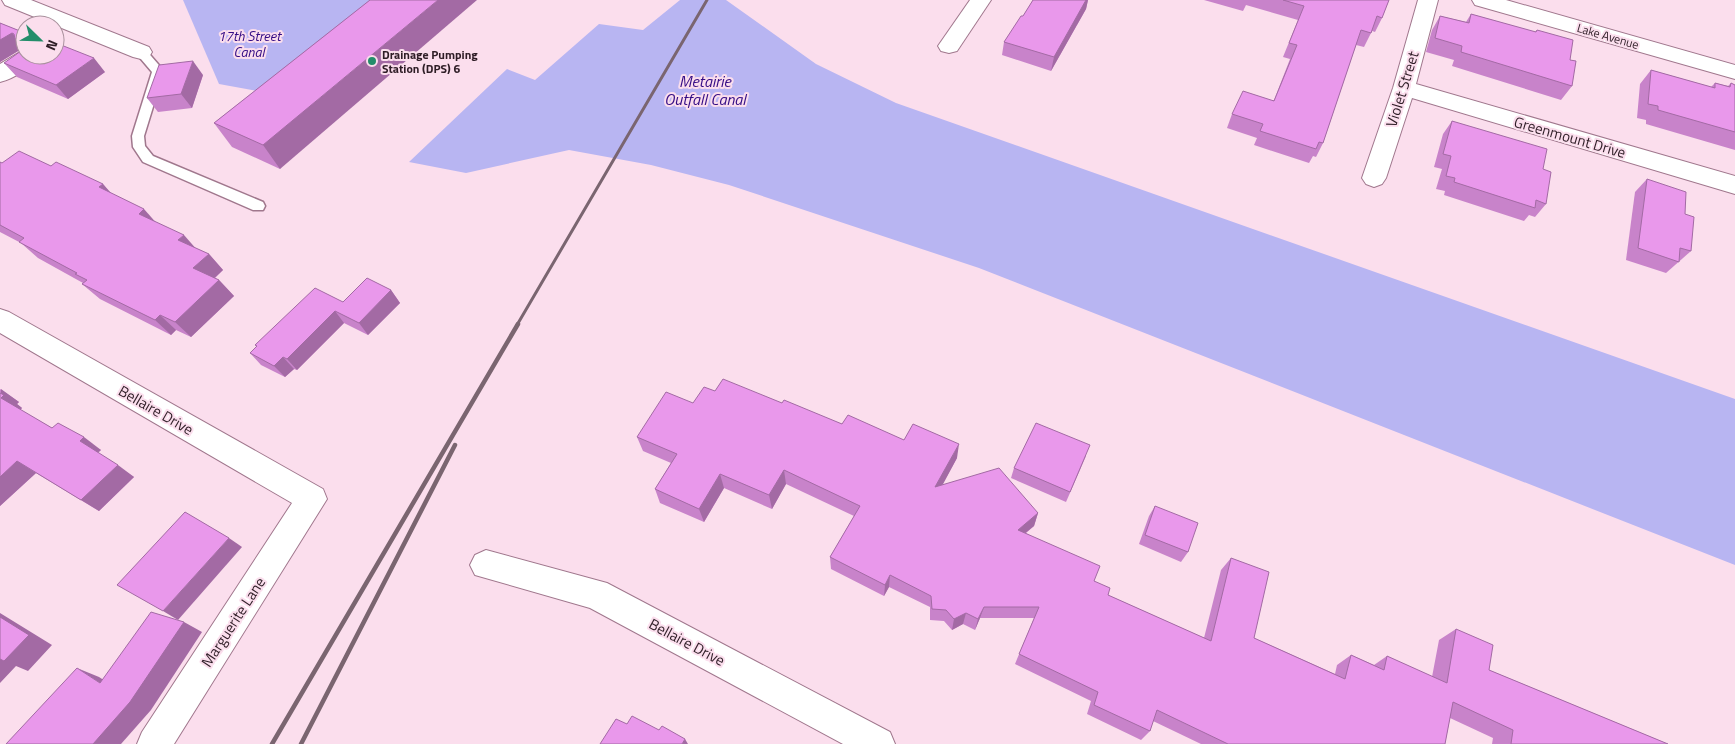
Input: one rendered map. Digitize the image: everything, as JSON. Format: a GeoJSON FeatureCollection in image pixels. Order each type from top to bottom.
{"type":"FeatureCollection","features":[{"type":"Feature","properties":{"kind":"street"},"geometry":{"type":"LineString","coordinates":[[12,0],[141,52]]}},
{"type":"Feature","properties":{"kind":"street"},"geometry":{"type":"LineString","coordinates":[[948,46],[980,0]]}},
{"type":"Feature","properties":{"kind":"street","name":"Violet Street"},"geometry":{"type":"LineString","coordinates":[[1374,178],[1404,88],[1428,0]]}},
{"type":"Feature","properties":{"kind":"street","name":"Lake Avenue"},"geometry":{"type":"LineString","coordinates":[[1482,0],[1735,72]]}},
{"type":"Feature","properties":{"kind":"street"},"geometry":{"type":"LineString","coordinates":[[65,30],[73,25]]}},
{"type":"Feature","properties":{"kind":"street"},"geometry":{"type":"LineString","coordinates":[[0,74],[15,64]]}},
{"type":"Feature","properties":{"kind":"street","name":"Greenmount Drive"},"geometry":{"type":"LineString","coordinates":[[1404,88],[1735,185]]}},
{"type":"Feature","properties":{"kind":"street","name":"Bellaire Drive"},"geometry":{"type":"LineString","coordinates":[[0,320],[312,499]]}},
{"type":"Feature","properties":{"kind":"street","name":"Marguerite Lane"},"geometry":{"type":"LineString","coordinates":[[154,744],[312,499]]}},
{"type":"Feature","properties":{"kind":"street","name":"Bellaire Drive"},"geometry":{"type":"LineString","coordinates":[[486,565],[596,594],[869,742]]}},
{"type":"Feature","properties":{"kind":"lane"},"geometry":{"type":"LineString","coordinates":[[141,52],[158,71],[138,136],[139,147],[148,159],[258,206]]}},
{"type":"Feature","properties":{"kind":"water","name":"17th Street Canal"},"geometry":{"type":"Polygon","coordinates":[[[183,0],[375,0],[258,91],[219,84],[183,0]]]}},
{"type":"Feature","properties":{"kind":"water","name":"Metairie Outfall Canal"},"geometry":{"type":"Polygon","coordinates":[[[680,0],[726,0],[816,64],[896,103],[1735,399],[1735,565],[979,268],[729,185],[651,165],[569,150],[466,173],[409,162],[507,69],[535,80],[599,24],[643,30],[680,0]]]}},
{"type":"Feature","properties":{"kind":"building"},"geometry":{"type":"Polygon","coordinates":[[[370,0],[438,0],[263,145],[214,123],[370,0]]]}},
{"type":"Feature","properties":{"kind":"building"},"geometry":{"type":"Polygon","coordinates":[[[1033,0],[1086,0],[1054,57],[1004,42],[1033,0]]]}},
{"type":"Feature","properties":{"kind":"building"},"geometry":{"type":"Polygon","coordinates":[[[1283,0],[1389,0],[1382,18],[1377,16],[1371,33],[1361,30],[1323,143],[1319,142],[1316,149],[1260,131],[1263,124],[1232,114],[1243,91],[1274,101],[1297,45],[1289,43],[1304,6],[1283,0]]]}},
{"type":"Feature","properties":{"kind":"building"},"geometry":{"type":"Polygon","coordinates":[[[1471,14],[1573,40],[1570,60],[1576,61],[1572,86],[1461,52],[1462,46],[1435,38],[1440,16],[1469,23],[1471,14]]]}},
{"type":"Feature","properties":{"kind":"building"},"geometry":{"type":"Polygon","coordinates":[[[0,23],[15,29],[15,39],[12,33],[0,40],[0,23]]]}},
{"type":"Feature","properties":{"kind":"building"},"geometry":{"type":"Polygon","coordinates":[[[65,47],[94,58],[56,85],[4,63],[15,55],[15,65],[65,65],[65,47]]]}},
{"type":"Feature","properties":{"kind":"building"},"geometry":{"type":"Polygon","coordinates":[[[193,61],[181,94],[147,98],[159,65],[193,61]]]}},
{"type":"Feature","properties":{"kind":"building"},"geometry":{"type":"Polygon","coordinates":[[[1651,70],[1715,88],[1715,83],[1730,87],[1731,83],[1735,85],[1735,132],[1658,110],[1658,106],[1648,104],[1651,70]]]}},
{"type":"Feature","properties":{"kind":"building"},"geometry":{"type":"Polygon","coordinates":[[[1452,121],[1547,149],[1543,169],[1551,172],[1546,204],[1536,200],[1535,208],[1454,182],[1455,178],[1446,176],[1451,156],[1443,154],[1452,121]]]}},
{"type":"Feature","properties":{"kind":"building"},"geometry":{"type":"Polygon","coordinates":[[[19,151],[51,166],[56,162],[103,184],[99,187],[144,209],[139,214],[184,235],[178,240],[209,254],[193,268],[219,280],[175,322],[160,315],[155,320],[82,284],[87,280],[19,242],[24,238],[0,225],[0,162],[2,163],[19,151]]]}},
{"type":"Feature","properties":{"kind":"building"},"geometry":{"type":"Polygon","coordinates":[[[1647,179],[1686,192],[1685,214],[1694,217],[1691,251],[1680,248],[1679,262],[1638,248],[1647,179]]]}},
{"type":"Feature","properties":{"kind":"building"},"geometry":{"type":"Polygon","coordinates":[[[367,278],[391,290],[359,323],[335,311],[287,359],[283,357],[274,366],[250,353],[257,346],[255,345],[315,288],[343,302],[367,278]]]}},
{"type":"Feature","properties":{"kind":"building"},"geometry":{"type":"Polygon","coordinates":[[[723,379],[782,403],[784,400],[842,424],[848,415],[904,440],[913,424],[959,444],[935,487],[999,468],[1038,513],[1018,530],[1100,566],[1094,581],[1110,588],[1108,595],[1211,641],[1231,558],[1269,572],[1254,638],[1345,679],[1351,655],[1384,670],[1387,656],[1447,683],[1456,629],[1493,645],[1489,670],[1668,744],[1511,744],[1513,730],[1453,702],[1445,744],[1228,744],[1157,710],[1150,731],[1094,705],[1098,692],[1019,654],[1039,607],[984,607],[978,619],[966,613],[954,619],[946,610],[932,609],[931,596],[890,575],[885,585],[830,557],[860,506],[784,470],[769,495],[720,474],[699,509],[655,489],[677,454],[637,437],[666,392],[693,403],[704,387],[715,391],[723,379]]]}},
{"type":"Feature","properties":{"kind":"building"},"geometry":{"type":"Polygon","coordinates":[[[0,393],[4,395],[1,398],[52,428],[58,423],[84,437],[80,441],[118,465],[81,500],[17,461],[0,477],[0,393]]]}},
{"type":"Feature","properties":{"kind":"building"},"geometry":{"type":"Polygon","coordinates":[[[1036,423],[1090,445],[1070,492],[1014,468],[1036,423]]]}},
{"type":"Feature","properties":{"kind":"building"},"geometry":{"type":"Polygon","coordinates":[[[1155,506],[1198,523],[1188,552],[1145,535],[1155,506]]]}},
{"type":"Feature","properties":{"kind":"building"},"geometry":{"type":"Polygon","coordinates":[[[185,512],[229,538],[163,611],[117,585],[185,512]]]}},
{"type":"Feature","properties":{"kind":"building"},"geometry":{"type":"Polygon","coordinates":[[[151,612],[184,622],[130,702],[93,744],[6,744],[77,668],[100,683],[151,612]]]}},
{"type":"Feature","properties":{"kind":"building"},"geometry":{"type":"Polygon","coordinates":[[[0,617],[29,635],[4,661],[0,659],[0,617]]]}},
{"type":"Feature","properties":{"kind":"building"},"geometry":{"type":"Polygon","coordinates":[[[632,716],[659,730],[662,726],[685,739],[682,744],[600,744],[616,719],[627,724],[632,716]]]}},
{"type":"Feature","properties":{"kind":"railway"},"geometry":{"type":"LineString","coordinates":[[517,325],[707,0]]}},
{"type":"Feature","properties":{"kind":"railway"},"geometry":{"type":"LineString","coordinates":[[272,744],[518,324]]}},
{"type":"Feature","properties":{"kind":"railway"},"geometry":{"type":"LineString","coordinates":[[301,744],[455,445]]}},
{"type":"Feature","properties":{"kind":"place","name":"Drainage Pumping Station (DPS) 6"},"geometry":{"type":"Point","coordinates":[372,61]}}]}
